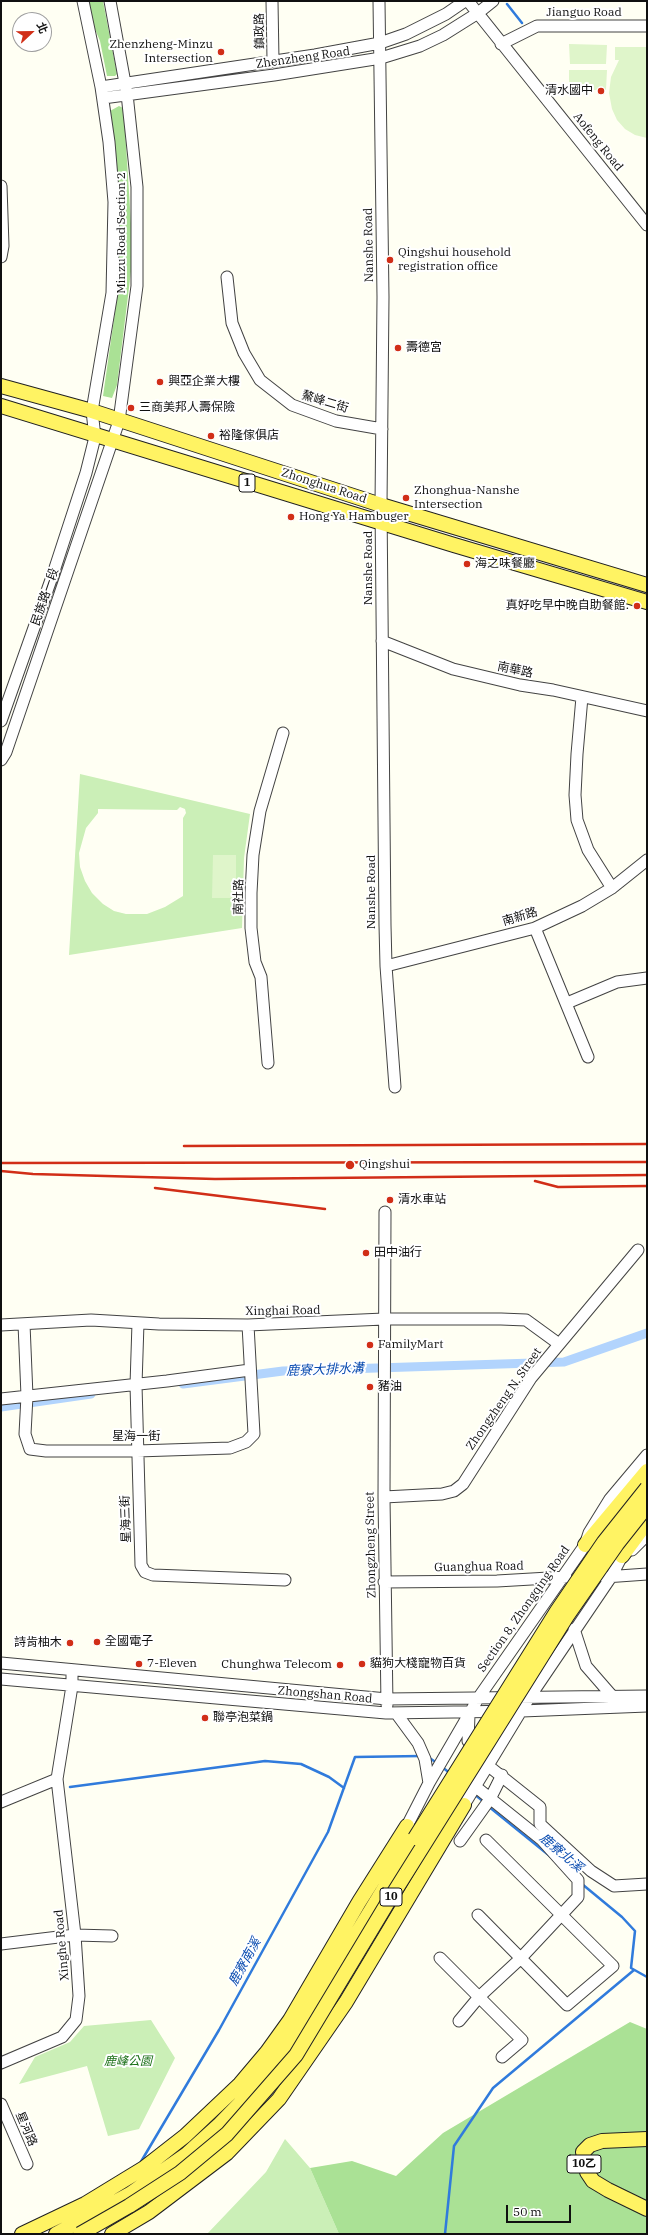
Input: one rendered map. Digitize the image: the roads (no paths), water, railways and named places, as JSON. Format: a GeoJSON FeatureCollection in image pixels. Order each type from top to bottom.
{"type":"FeatureCollection","features":[{"type":"Feature","properties":{"kind":"main road","name":"Zhonghua Road"},"geometry":{"type":"LineString","coordinates":[[1,386],[92,411],[381,505],[647,585]]}},
{"type":"Feature","properties":{"kind":"main road","name":"Zhonghua Road"},"geometry":{"type":"LineString","coordinates":[[1,406],[113,442],[647,602]]}},
{"type":"Feature","properties":{"kind":"main road"},"geometry":{"type":"LineString","coordinates":[[585,1545],[647,1471]]}},
{"type":"Feature","properties":{"kind":"main road","name":"10"},"geometry":{"type":"LineString","coordinates":[[56,2234],[130,2194],[187,2154],[220,2124],[253,2090],[287,2048],[557,1611],[604,1542],[647,1488]]}},
{"type":"Feature","properties":{"kind":"main road","name":"10"},"geometry":{"type":"LineString","coordinates":[[80,2234],[129,2206],[180,2173],[227,2134],[296,2055],[388,1902],[563,1622],[617,1544],[647,1506]]}},
{"type":"Feature","properties":{"kind":"main road"},"geometry":{"type":"LineString","coordinates":[[622,1557],[647,1522]]}},
{"type":"Feature","properties":{"kind":"main road"},"geometry":{"type":"LineString","coordinates":[[112,2234],[149,2212],[227,2152],[279,2099],[346,2002],[464,1805]]}},
{"type":"Feature","properties":{"kind":"main road"},"geometry":{"type":"LineString","coordinates":[[22,2234],[84,2204],[144,2168],[185,2136],[240,2084],[267,2052],[290,2020],[359,1902],[407,1826]]}},
{"type":"Feature","properties":{"kind":"main road","name":"10乙"},"geometry":{"type":"LineString","coordinates":[[647,2139],[602,2141],[590,2145],[583,2152],[587,2172],[593,2181],[647,2209]]}},
{"type":"Feature","properties":{"kind":"street","name":"Minzu Road Section 2"},"geometry":{"type":"LineString","coordinates":[[83,1],[103,98],[114,202],[112,293],[92,411],[95,436]]}},
{"type":"Feature","properties":{"kind":"street","name":"Minzu Road Section 2"},"geometry":{"type":"LineString","coordinates":[[110,1],[126,89],[137,187],[136,286],[119,421],[113,442]]}},
{"type":"Feature","properties":{"kind":"street","name":"鎮政路"},"geometry":{"type":"LineString","coordinates":[[272,1],[274,60]]}},
{"type":"Feature","properties":{"kind":"street","name":"Nanshe Road"},"geometry":{"type":"LineString","coordinates":[[379,1],[381,58],[381,505],[386,966],[395,1087]]}},
{"type":"Feature","properties":{"kind":"street","name":"Zhenzheng Road"},"geometry":{"type":"LineString","coordinates":[[103,98],[126,89],[274,60],[380,43],[406,34],[446,14],[465,1]]}},
{"type":"Feature","properties":{"kind":"street","name":"Aofeng Road"},"geometry":{"type":"LineString","coordinates":[[468,1],[647,225]]}},
{"type":"Feature","properties":{"kind":"street","name":"Zhenzheng Road"},"geometry":{"type":"LineString","coordinates":[[101,87],[126,89],[216,84],[381,58],[420,46],[443,35],[478,14],[493,1]]}},
{"type":"Feature","properties":{"kind":"street","name":"Jianguo Road"},"geometry":{"type":"LineString","coordinates":[[501,44],[537,26],[647,26]]}},
{"type":"Feature","properties":{"kind":"street"},"geometry":{"type":"LineString","coordinates":[[1,186],[4,246],[1,257]]}},
{"type":"Feature","properties":{"kind":"street","name":"鰲峰二街"},"geometry":{"type":"LineString","coordinates":[[226,276],[232,323],[244,353],[260,380],[292,405],[336,421],[382,429]]}},
{"type":"Feature","properties":{"kind":"street","name":"民族路一段"},"geometry":{"type":"LineString","coordinates":[[1,721],[54,574],[86,473],[95,436]]}},
{"type":"Feature","properties":{"kind":"street","name":"民族路一段"},"geometry":{"type":"LineString","coordinates":[[1,760],[6,752],[113,442]]}},
{"type":"Feature","properties":{"kind":"street","name":"南華路"},"geometry":{"type":"LineString","coordinates":[[382,641],[453,669],[647,711]]}},
{"type":"Feature","properties":{"kind":"street"},"geometry":{"type":"LineString","coordinates":[[582,697],[575,795],[577,820],[588,850],[612,888]]}},
{"type":"Feature","properties":{"kind":"street","name":"南社路"},"geometry":{"type":"LineString","coordinates":[[268,1063],[261,977],[255,962],[251,928],[251,893],[253,855],[260,811],[283,733]]}},
{"type":"Feature","properties":{"kind":"street","name":"南新路"},"geometry":{"type":"LineString","coordinates":[[386,966],[535,928],[582,906],[612,888],[647,860]]}},
{"type":"Feature","properties":{"kind":"street"},"geometry":{"type":"LineString","coordinates":[[535,928],[588,1057]]}},
{"type":"Feature","properties":{"kind":"street"},"geometry":{"type":"LineString","coordinates":[[567,1003],[617,982],[647,978]]}},
{"type":"Feature","properties":{"kind":"street","name":"Zhongzheng Street"},"geometry":{"type":"LineString","coordinates":[[385,1212],[383,1371],[384,1582],[387,1699],[391,1713]]}},
{"type":"Feature","properties":{"kind":"street","name":"Zhongzheng N. Street"},"geometry":{"type":"LineString","coordinates":[[384,1497],[442,1494],[454,1491],[463,1484],[531,1378],[638,1250]]}},
{"type":"Feature","properties":{"kind":"street","name":"Xinghai Road"},"geometry":{"type":"LineString","coordinates":[[1,1325],[91,1320],[138,1323],[248,1325],[384,1319],[526,1320],[559,1344]]}},
{"type":"Feature","properties":{"kind":"street","name":"星海三街"},"geometry":{"type":"LineString","coordinates":[[138,1323],[136,1385],[140,1564],[146,1572],[153,1575],[285,1580]]}},
{"type":"Feature","properties":{"kind":"street","name":"星海一街"},"geometry":{"type":"LineString","coordinates":[[24,1324],[27,1396],[25,1434],[30,1449],[46,1451],[137,1451],[230,1448],[246,1442],[254,1434],[248,1325]]}},
{"type":"Feature","properties":{"kind":"street"},"geometry":{"type":"LineString","coordinates":[[1,1399],[136,1385],[250,1370]]}},
{"type":"Feature","properties":{"kind":"street","name":"Section 8, Zhongqing Road"},"geometry":{"type":"LineString","coordinates":[[407,1826],[429,1783],[469,1712],[585,1545],[589,1533],[610,1499],[647,1455]]}},
{"type":"Feature","properties":{"kind":"street"},"geometry":{"type":"LineString","coordinates":[[464,1805],[476,1787],[488,1764],[522,1712],[529,1698],[574,1629],[611,1577],[622,1557],[647,1535]]}},
{"type":"Feature","properties":{"kind":"street","name":"Guanghua Road"},"geometry":{"type":"LineString","coordinates":[[384,1582],[497,1581],[562,1577],[611,1577],[647,1574]]}},
{"type":"Feature","properties":{"kind":"street"},"geometry":{"type":"LineString","coordinates":[[574,1629],[586,1666],[613,1697]]}},
{"type":"Feature","properties":{"kind":"street","name":"Zhongshan Road"},"geometry":{"type":"LineString","coordinates":[[1,1663],[387,1699],[647,1696]]}},
{"type":"Feature","properties":{"kind":"street","name":"Xinghe Road"},"geometry":{"type":"LineString","coordinates":[[1,2063],[62,2037],[76,2020],[79,1996],[75,1935],[57,1779],[72,1686],[72,1670]]}},
{"type":"Feature","properties":{"kind":"street","name":"Zhongshan Road"},"geometry":{"type":"LineString","coordinates":[[1,1679],[391,1713],[522,1712],[647,1706]]}},
{"type":"Feature","properties":{"kind":"street"},"geometry":{"type":"LineString","coordinates":[[469,1712],[468,1741],[481,1760],[502,1775],[540,1807],[540,1824],[590,1871],[614,1886],[647,1884]]}},
{"type":"Feature","properties":{"kind":"street"},"geometry":{"type":"LineString","coordinates":[[391,1713],[418,1743],[425,1759],[429,1783]]}},
{"type":"Feature","properties":{"kind":"street"},"geometry":{"type":"LineString","coordinates":[[460,1841],[490,1799],[502,1775]]}},
{"type":"Feature","properties":{"kind":"street"},"geometry":{"type":"LineString","coordinates":[[1,1802],[57,1779]]}},
{"type":"Feature","properties":{"kind":"street"},"geometry":{"type":"LineString","coordinates":[[459,2021],[479,1997],[520,1959],[578,1898],[578,1880],[542,1840],[476,1787]]}},
{"type":"Feature","properties":{"kind":"street"},"geometry":{"type":"LineString","coordinates":[[478,1915],[567,2005],[613,1966],[486,1840]]}},
{"type":"Feature","properties":{"kind":"street"},"geometry":{"type":"LineString","coordinates":[[1,1944],[75,1935],[112,1936]]}},
{"type":"Feature","properties":{"kind":"street"},"geometry":{"type":"LineString","coordinates":[[440,1958],[522,2040],[502,2057]]}},
{"type":"Feature","properties":{"kind":"street","name":"星河路"},"geometry":{"type":"LineString","coordinates":[[1,2104],[27,2164]]}},
{"type":"Feature","properties":{"kind":"waterway"},"geometry":{"type":"LineString","coordinates":[[507,4],[522,23]]}},
{"type":"Feature","properties":{"kind":"waterway","name":"鹿寮大排水溝"},"geometry":{"type":"LineString","coordinates":[[183,1384],[283,1371],[564,1362],[647,1333]]}},
{"type":"Feature","properties":{"kind":"waterway","name":"鹿寮大排水溝"},"geometry":{"type":"LineString","coordinates":[[1,1407],[91,1394]]}},
{"type":"Feature","properties":{"kind":"waterway","name":"鹿寮南溪"},"geometry":{"type":"LineString","coordinates":[[139,2165],[219,2030],[328,1832],[355,1757],[421,1756]]}},
{"type":"Feature","properties":{"kind":"waterway","name":"鹿寮南溪"},"geometry":{"type":"LineString","coordinates":[[428,1757],[437,1763]]}},
{"type":"Feature","properties":{"kind":"waterway"},"geometry":{"type":"LineString","coordinates":[[70,1787],[265,1761],[301,1764],[329,1777],[344,1788]]}},
{"type":"Feature","properties":{"kind":"waterway","name":"鹿寮北溪"},"geometry":{"type":"LineString","coordinates":[[442,1767],[451,1774]]}},
{"type":"Feature","properties":{"kind":"waterway","name":"鹿寮北溪"},"geometry":{"type":"LineString","coordinates":[[474,1794],[484,1802]]}},
{"type":"Feature","properties":{"kind":"waterway","name":"鹿寮北溪"},"geometry":{"type":"LineString","coordinates":[[488,1806],[551,1857]]}},
{"type":"Feature","properties":{"kind":"waterway","name":"鹿寮北溪"},"geometry":{"type":"LineString","coordinates":[[582,1884],[622,1917],[635,1931],[631,1968],[647,1977]]}},
{"type":"Feature","properties":{"kind":"waterway"},"geometry":{"type":"LineString","coordinates":[[445,2234],[454,2146],[493,2088],[634,1970]]}},
{"type":"Feature","properties":{"kind":"railway"},"geometry":{"type":"LineString","coordinates":[[184,1146],[647,1144]]}},
{"type":"Feature","properties":{"kind":"railway"},"geometry":{"type":"LineString","coordinates":[[1,1163],[647,1162]]}},
{"type":"Feature","properties":{"kind":"railway"},"geometry":{"type":"LineString","coordinates":[[1,1171],[33,1174],[215,1179],[647,1175]]}},
{"type":"Feature","properties":{"kind":"railway"},"geometry":{"type":"LineString","coordinates":[[535,1181],[558,1187],[647,1186]]}},
{"type":"Feature","properties":{"kind":"railway"},"geometry":{"type":"LineString","coordinates":[[155,1188],[325,1209]]}},
{"type":"Feature","properties":{"kind":"place","name":"Zhenzheng-Minzu Intersection"},"geometry":{"type":"Point","coordinates":[221,52]}},
{"type":"Feature","properties":{"kind":"place","name":"清水國中"},"geometry":{"type":"Point","coordinates":[601,91]}},
{"type":"Feature","properties":{"kind":"place","name":"Qingshui household registration office"},"geometry":{"type":"Point","coordinates":[390,260]}},
{"type":"Feature","properties":{"kind":"place","name":"壽德宮"},"geometry":{"type":"Point","coordinates":[398,348]}},
{"type":"Feature","properties":{"kind":"place","name":"興亞企業大樓"},"geometry":{"type":"Point","coordinates":[160,382]}},
{"type":"Feature","properties":{"kind":"place","name":"三商美邦人壽保險"},"geometry":{"type":"Point","coordinates":[131,408]}},
{"type":"Feature","properties":{"kind":"place","name":"裕隆傢俱店"},"geometry":{"type":"Point","coordinates":[211,436]}},
{"type":"Feature","properties":{"kind":"place","name":"Zhonghua-Nanshe Intersection"},"geometry":{"type":"Point","coordinates":[406,498]}},
{"type":"Feature","properties":{"kind":"place","name":"Hong Ya Hambuger"},"geometry":{"type":"Point","coordinates":[291,517]}},
{"type":"Feature","properties":{"kind":"place","name":"海之味餐廳"},"geometry":{"type":"Point","coordinates":[467,564]}},
{"type":"Feature","properties":{"kind":"place","name":"真好吃早中晚自助餐館."},"geometry":{"type":"Point","coordinates":[637,606]}},
{"type":"Feature","properties":{"kind":"place","name":"Qingshui"},"geometry":{"type":"Point","coordinates":[350,1165]}},
{"type":"Feature","properties":{"kind":"place","name":"清水車站"},"geometry":{"type":"Point","coordinates":[390,1200]}},
{"type":"Feature","properties":{"kind":"place","name":"田中油行"},"geometry":{"type":"Point","coordinates":[366,1253]}},
{"type":"Feature","properties":{"kind":"place","name":"FamilyMart"},"geometry":{"type":"Point","coordinates":[370,1345]}},
{"type":"Feature","properties":{"kind":"place","name":"豬油"},"geometry":{"type":"Point","coordinates":[370,1387]}},
{"type":"Feature","properties":{"kind":"place","name":"全國電子"},"geometry":{"type":"Point","coordinates":[97,1642]}},
{"type":"Feature","properties":{"kind":"place","name":"詩肯柚木"},"geometry":{"type":"Point","coordinates":[70,1643]}},
{"type":"Feature","properties":{"kind":"place","name":"7-Eleven"},"geometry":{"type":"Point","coordinates":[139,1664]}},
{"type":"Feature","properties":{"kind":"place","name":"貓狗大棧寵物百貨"},"geometry":{"type":"Point","coordinates":[362,1664]}},
{"type":"Feature","properties":{"kind":"place","name":"Chunghwa Telecom"},"geometry":{"type":"Point","coordinates":[340,1665]}},
{"type":"Feature","properties":{"kind":"place","name":"聯亭泡菜鍋"},"geometry":{"type":"Point","coordinates":[205,1718]}},
{"type":"Feature","properties":{"kind":"park label","name":"鹿峰公園"},"geometry":{"type":"Point","coordinates":[128,2062]}}]}
